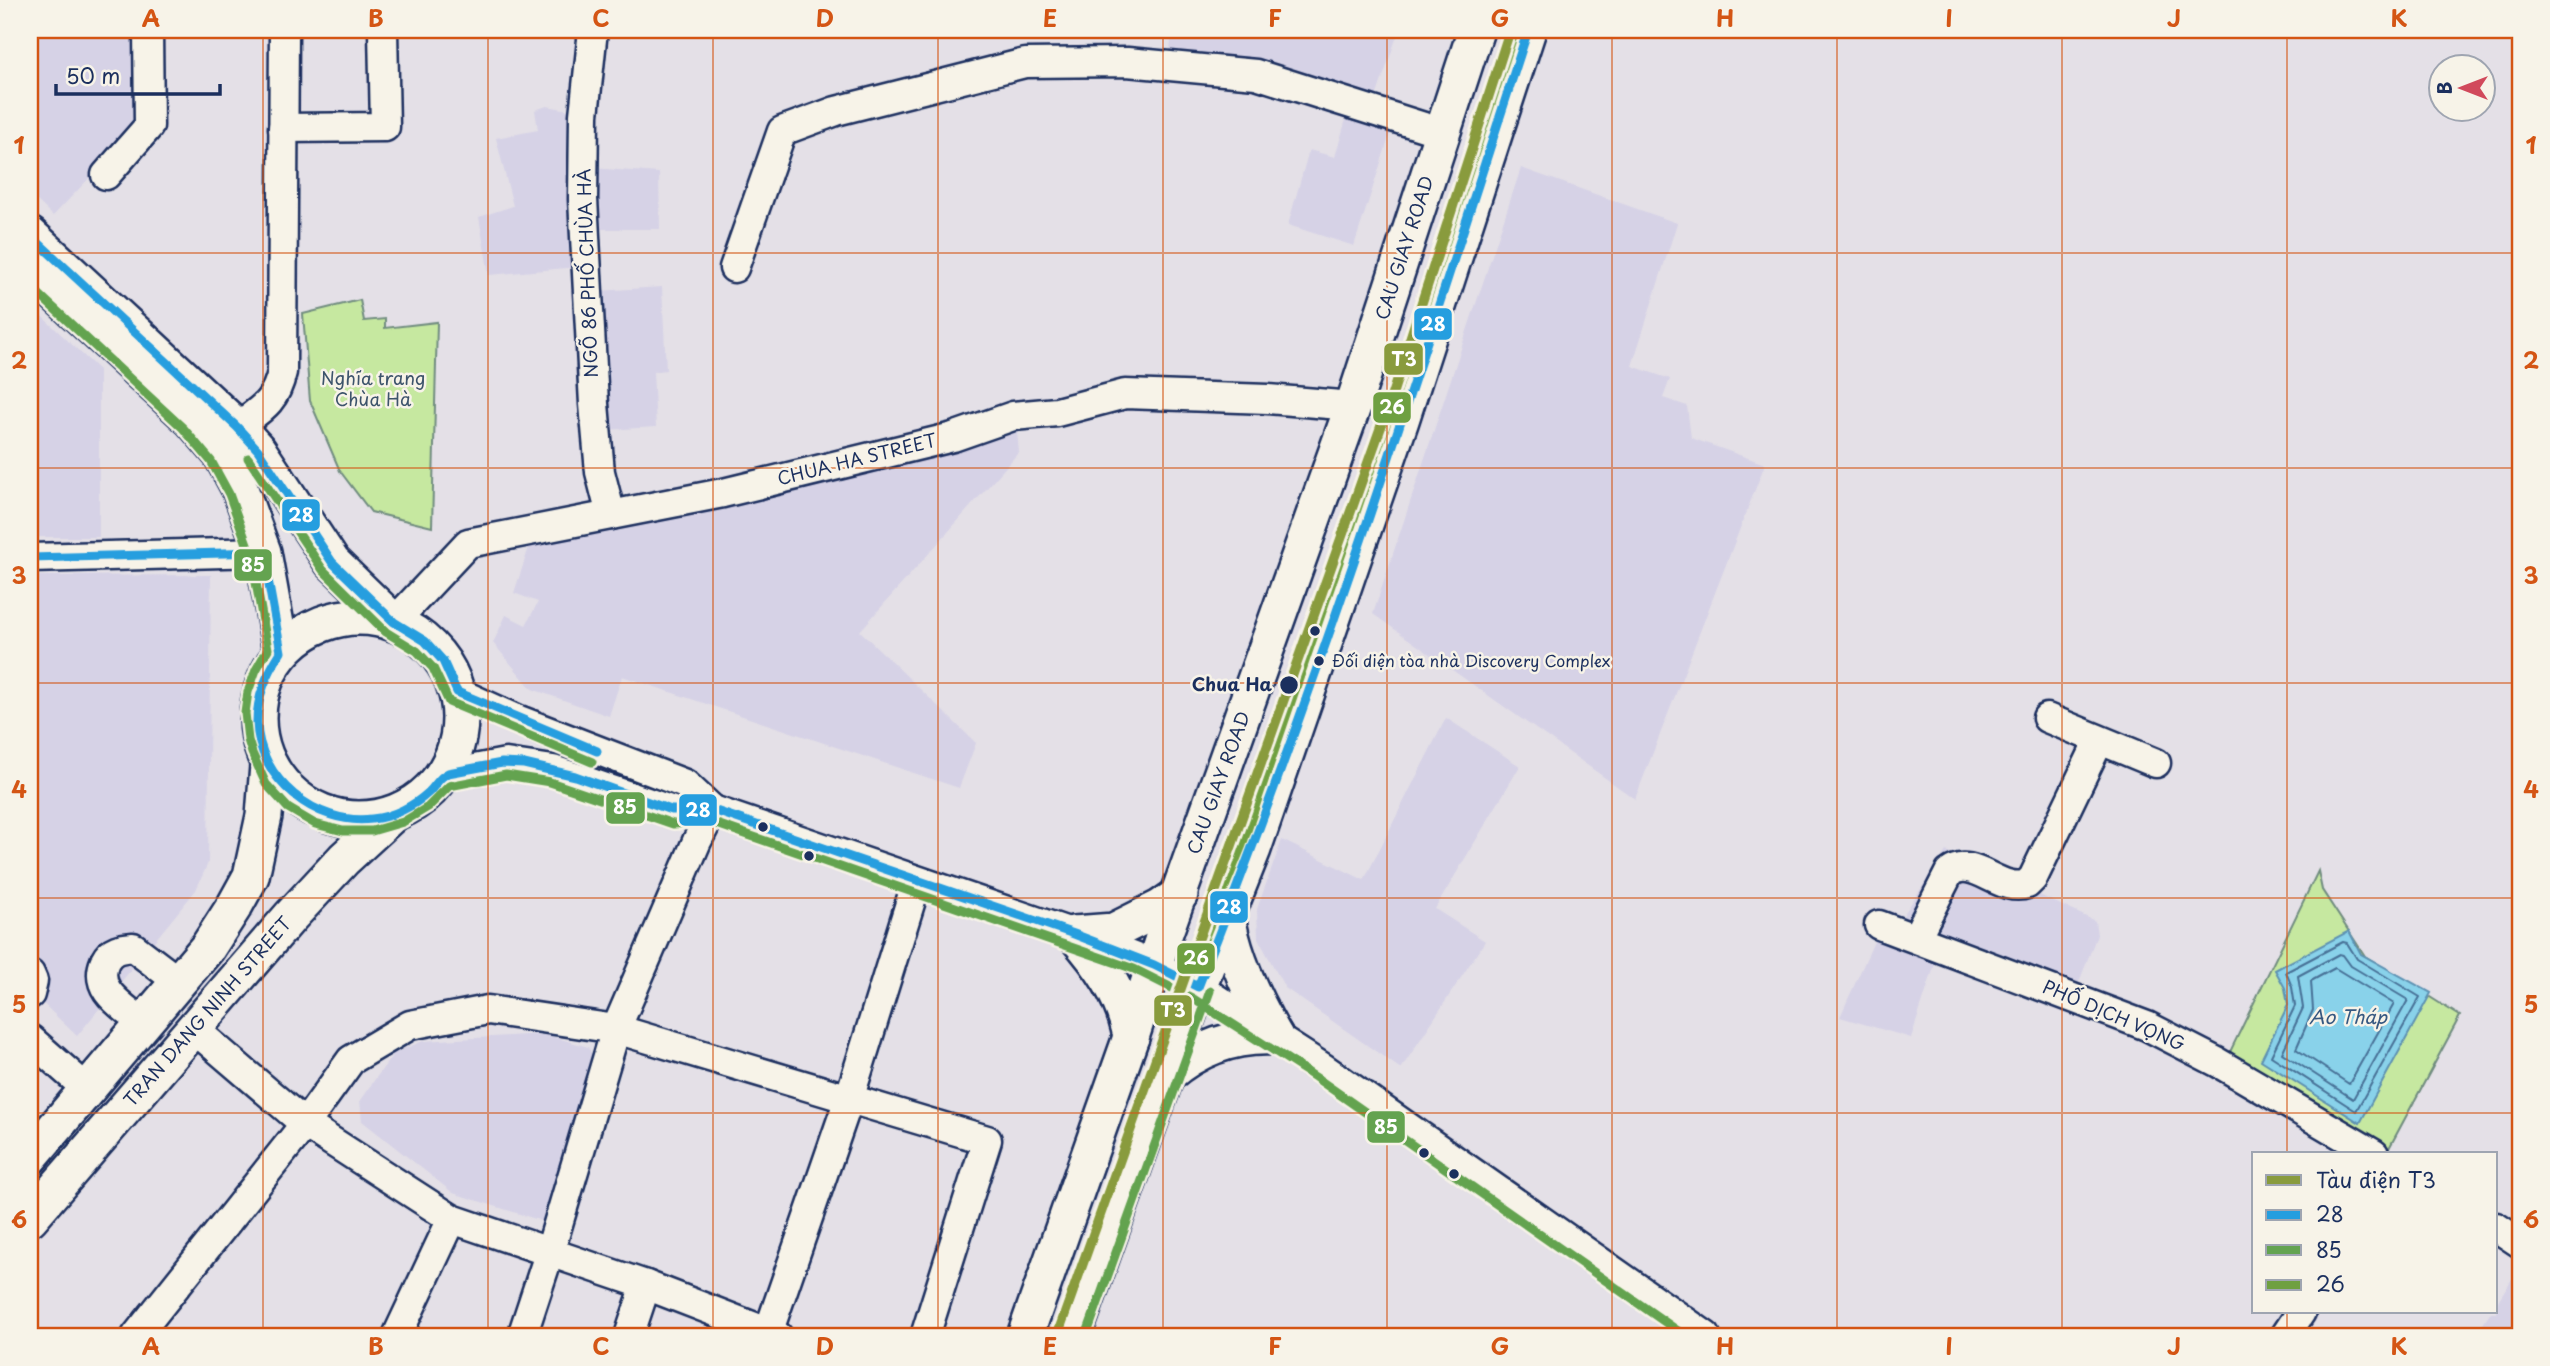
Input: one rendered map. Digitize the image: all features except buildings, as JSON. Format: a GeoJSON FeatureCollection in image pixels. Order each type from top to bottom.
{"type":"FeatureCollection","features":[{"type":"Feature","properties":{"kind":"main road"},"geometry":{"type":"LineString","coordinates":[[1073,1336],[1198,988],[1253,849],[1397,432],[1525,40],[1475,33]]}},
{"type":"Feature","properties":{"kind":"main road","name":"CAU GIAY ROAD"},"geometry":{"type":"LineString","coordinates":[[1025,1336],[1353,406],[1475,33]]}},
{"type":"Feature","properties":{"kind":"main road"},"geometry":{"type":"LineString","coordinates":[[30,235],[225,435]]}},
{"type":"Feature","properties":{"kind":"main road"},"geometry":{"type":"LineString","coordinates":[[30,271],[192,420],[258,450],[332,562],[394,622],[425,640],[443,661],[457,692],[461,720],[453,756],[432,790],[414,804],[394,814],[366,820],[342,819],[321,813],[302,803],[285,789],[268,765],[259,735],[259,702],[267,674],[281,652],[300,635],[332,620],[369,617],[394,622]]}},
{"type":"Feature","properties":{"kind":"main road"},"geometry":{"type":"LineString","coordinates":[[225,435],[221,454],[240,489],[263,552],[281,652]]}},
{"type":"Feature","properties":{"kind":"main road"},"geometry":{"type":"LineString","coordinates":[[30,1157],[208,947],[235,905],[251,876],[264,816],[268,765]]}},
{"type":"Feature","properties":{"kind":"main road","name":"TRAN DANG NINH STREET"},"geometry":{"type":"LineString","coordinates":[[30,1218],[303,902],[344,859],[394,814]]}},
{"type":"Feature","properties":{"kind":"main road"},"geometry":{"type":"LineString","coordinates":[[1074,934],[1114,931],[1160,908],[1180,894]]}},
{"type":"Feature","properties":{"kind":"main road"},"geometry":{"type":"LineString","coordinates":[[1227,914],[1232,942],[1263,1017],[1275,1037]]}},
{"type":"Feature","properties":{"kind":"main road"},"geometry":{"type":"LineString","coordinates":[[1074,934],[1099,964],[1118,995],[1127,1014],[1131,1037]]}},
{"type":"Feature","properties":{"kind":"main road"},"geometry":{"type":"LineString","coordinates":[[1168,1074],[1188,1059],[1220,1043],[1251,1036],[1275,1037]]}},
{"type":"Feature","properties":{"kind":"street"},"geometry":{"type":"LineString","coordinates":[[106,175],[149,126],[148,30]]}},
{"type":"Feature","properties":{"kind":"street"},"geometry":{"type":"LineString","coordinates":[[225,435],[269,403],[278,390],[282,372],[284,30]]}},
{"type":"Feature","properties":{"kind":"street"},"geometry":{"type":"LineString","coordinates":[[284,128],[385,127],[383,30]]}},
{"type":"Feature","properties":{"kind":"street","name":"NGÕ 86 PHỐ CHÙA HÀ"},"geometry":{"type":"LineString","coordinates":[[593,30],[584,115],[583,199],[594,404],[600,471],[611,515]]}},
{"type":"Feature","properties":{"kind":"street"},"geometry":{"type":"LineString","coordinates":[[734,268],[782,131],[835,111],[1025,63],[1147,63],[1256,74],[1443,133]]}},
{"type":"Feature","properties":{"kind":"street","name":"CHUA HA STREET"},"geometry":{"type":"LineString","coordinates":[[394,622],[468,543],[723,493],[953,437],[1013,416],[1058,412],[1125,394],[1254,398],[1353,406]]}},
{"type":"Feature","properties":{"kind":"street"},"geometry":{"type":"LineString","coordinates":[[30,558],[263,552]]}},
{"type":"Feature","properties":{"kind":"street"},"geometry":{"type":"LineString","coordinates":[[457,692],[531,725],[685,784],[713,810]]}},
{"type":"Feature","properties":{"kind":"street"},"geometry":{"type":"LineString","coordinates":[[2046,718],[2156,763]]}},
{"type":"Feature","properties":{"kind":"street"},"geometry":{"type":"LineString","coordinates":[[1916,938],[1949,873],[1956,867],[1966,867],[2013,886],[2021,886],[2033,878],[2099,741]]}},
{"type":"Feature","properties":{"kind":"street"},"geometry":{"type":"LineString","coordinates":[[443,775],[506,763],[554,770],[676,812],[713,810],[1074,934],[1154,965],[1198,988],[1275,1037],[1706,1336]]}},
{"type":"Feature","properties":{"kind":"street"},"geometry":{"type":"LineString","coordinates":[[522,1336],[616,1028],[713,810]]}},
{"type":"Feature","properties":{"kind":"street"},"geometry":{"type":"LineString","coordinates":[[194,1029],[304,1124],[452,1219],[646,1285],[771,1335],[917,881]]}},
{"type":"Feature","properties":{"kind":"street","name":"PHỐ DỊCH VỌNG"},"geometry":{"type":"LineString","coordinates":[[1879,925],[2147,1027],[2217,1062],[2371,1152]]}},
{"type":"Feature","properties":{"kind":"street"},"geometry":{"type":"LineString","coordinates":[[144,1024],[104,988],[100,973],[108,956],[119,948],[133,947],[179,982]]}},
{"type":"Feature","properties":{"kind":"street"},"geometry":{"type":"LineString","coordinates":[[30,974],[33,981],[30,994]]}},
{"type":"Feature","properties":{"kind":"street"},"geometry":{"type":"LineString","coordinates":[[136,1336],[304,1124],[351,1060],[410,1026],[488,1010],[616,1028],[987,1140],[925,1336]]}},
{"type":"Feature","properties":{"kind":"street"},"geometry":{"type":"LineString","coordinates":[[30,1039],[88,1090]]}},
{"type":"Feature","properties":{"kind":"street"},"geometry":{"type":"LineString","coordinates":[[397,1336],[452,1219]]}},
{"type":"Feature","properties":{"kind":"street"},"geometry":{"type":"LineString","coordinates":[[2498,1228],[2520,1243]]}},
{"type":"Feature","properties":{"kind":"street"},"geometry":{"type":"LineString","coordinates":[[628,1336],[646,1285]]}},
{"type":"Feature","properties":{"kind":"street"},"geometry":{"type":"LineString","coordinates":[[2285,1336],[2300,1314]]}},
{"type":"Feature","properties":{"kind":"shaded area"},"geometry":{"type":"Polygon","coordinates":[[[30,30],[135,30],[141,124],[53,216],[30,194],[30,30]]]}},
{"type":"Feature","properties":{"kind":"shaded area"},"geometry":{"type":"Polygon","coordinates":[[[1172,30],[1399,30],[1373,106],[1169,62],[1172,30]]]}},
{"type":"Feature","properties":{"kind":"shaded area"},"geometry":{"type":"Polygon","coordinates":[[[547,106],[575,111],[578,267],[489,275],[479,217],[513,206],[496,138],[538,130],[535,110],[547,106]]]}},
{"type":"Feature","properties":{"kind":"shaded area"},"geometry":{"type":"Polygon","coordinates":[[[1349,109],[1394,122],[1354,246],[1288,225],[1309,150],[1335,157],[1349,109]]]}},
{"type":"Feature","properties":{"kind":"shaded area"},"geometry":{"type":"Polygon","coordinates":[[[592,168],[659,173],[660,229],[593,229],[592,168]]]}},
{"type":"Feature","properties":{"kind":"shaded area"},"geometry":{"type":"Polygon","coordinates":[[[1521,168],[1677,223],[1632,366],[1670,379],[1663,398],[1687,406],[1691,438],[1765,464],[1635,799],[1373,614],[1521,168]]]}},
{"type":"Feature","properties":{"kind":"shaded area"},"geometry":{"type":"Polygon","coordinates":[[[662,287],[666,370],[653,372],[656,427],[605,430],[598,291],[662,287]]]}},
{"type":"Feature","properties":{"kind":"shaded area"},"geometry":{"type":"Polygon","coordinates":[[[30,305],[99,370],[99,537],[30,537],[30,305]]]}},
{"type":"Feature","properties":{"kind":"shaded area"},"geometry":{"type":"Polygon","coordinates":[[[1017,432],[1019,452],[860,631],[976,743],[959,788],[622,676],[609,716],[532,689],[493,643],[506,615],[526,625],[538,602],[514,593],[530,544],[1017,432]]]}},
{"type":"Feature","properties":{"kind":"shaded area"},"geometry":{"type":"Polygon","coordinates":[[[211,575],[208,863],[196,890],[77,1036],[30,991],[30,576],[211,575]]]}},
{"type":"Feature","properties":{"kind":"shaded area"},"geometry":{"type":"Polygon","coordinates":[[[1446,718],[1520,766],[1435,909],[1485,941],[1401,1069],[1285,988],[1258,938],[1257,909],[1282,840],[1364,880],[1446,718]]]}},
{"type":"Feature","properties":{"kind":"shaded area"},"geometry":{"type":"Polygon","coordinates":[[[1946,851],[2095,921],[2097,935],[2076,990],[1898,923],[1946,851]]]}},
{"type":"Feature","properties":{"kind":"shaded area"},"geometry":{"type":"Polygon","coordinates":[[[1876,937],[1936,961],[1911,1038],[1840,1017],[1876,937]]]}},
{"type":"Feature","properties":{"kind":"shaded area"},"geometry":{"type":"Polygon","coordinates":[[[544,1034],[588,1047],[600,1070],[554,1216],[542,1221],[453,1193],[362,1121],[360,1100],[394,1053],[423,1041],[544,1034]]]}},
{"type":"Feature","properties":{"kind":"shaded area"},"geometry":{"type":"Polygon","coordinates":[[[2515,1274],[2520,1277],[2520,1336],[2475,1336],[2490,1314],[2498,1314],[2498,1301],[2515,1274]]]}},
{"type":"Feature","properties":{"kind":"green space","name":"Nghĩa trang Chùa Hà"},"geometry":{"type":"Polygon","coordinates":[[[360,300],[364,321],[385,319],[385,328],[437,322],[432,527],[371,512],[340,471],[310,401],[303,314],[360,300]]]}},
{"type":"Feature","properties":{"kind":"green space"},"geometry":{"type":"Polygon","coordinates":[[[2318,871],[2322,890],[2365,956],[2460,1016],[2388,1150],[2227,1058],[2318,871]]]}},
{"type":"Feature","properties":{"kind":"water","name":"Ao Tháp"},"geometry":{"type":"Polygon","coordinates":[[[2349,931],[2361,954],[2431,993],[2360,1123],[2261,1060],[2288,1005],[2285,988],[2275,970],[2349,931]]]}},
{"type":"Feature","properties":{"kind":"metro line","name":"T3"},"geometry":{"type":"LineString","coordinates":[[1057,1336],[1388,407],[1510,30]]}},
{"type":"Feature","properties":{"kind":"transit line","name":"26"},"geometry":{"type":"LineString","coordinates":[[1061,1332],[1186,983],[1242,845],[1389,416],[1515,30]]}},
{"type":"Feature","properties":{"kind":"transit line","name":"28"},"geometry":{"type":"LineString","coordinates":[[30,558],[263,552],[281,652],[261,694],[257,722],[260,743],[279,780],[311,806],[331,815],[351,819],[388,816],[417,802],[448,773],[502,763],[524,764],[575,776],[671,810],[713,810],[1074,934],[1154,965],[1198,987],[1288,751],[1330,631],[1528,30]]}},
{"type":"Feature","properties":{"kind":"transit line","name":"28"},"geometry":{"type":"LineString","coordinates":[[30,235],[237,427],[258,450],[332,562],[394,622],[425,641],[443,661],[457,692],[597,751]]}},
{"type":"Feature","properties":{"kind":"transit line","name":"85"},"geometry":{"type":"LineString","coordinates":[[30,286],[183,428],[211,461],[229,494],[251,555],[268,649],[248,692],[245,713],[248,740],[266,784],[288,808],[315,824],[343,831],[372,831],[403,822],[428,807],[449,786],[506,775],[550,782],[673,824],[711,822],[1134,969],[1192,998],[1315,1077],[1685,1336]]}},
{"type":"Feature","properties":{"kind":"transit line","name":"85"},"geometry":{"type":"LineString","coordinates":[[248,458],[323,570],[386,632],[417,651],[433,668],[449,702],[592,762]]}},
{"type":"Feature","properties":{"kind":"transit line","name":"85"},"geometry":{"type":"LineString","coordinates":[[1086,1336],[1210,991]]}},
{"type":"Feature","properties":{"kind":"place","name":"Đối diện tòa nhà Discovery Complex"},"geometry":{"type":"Point","coordinates":[1319,661]}},
{"type":"Feature","properties":{"kind":"place","name":"Chua Ha"},"geometry":{"type":"Point","coordinates":[1289,685]}}]}
